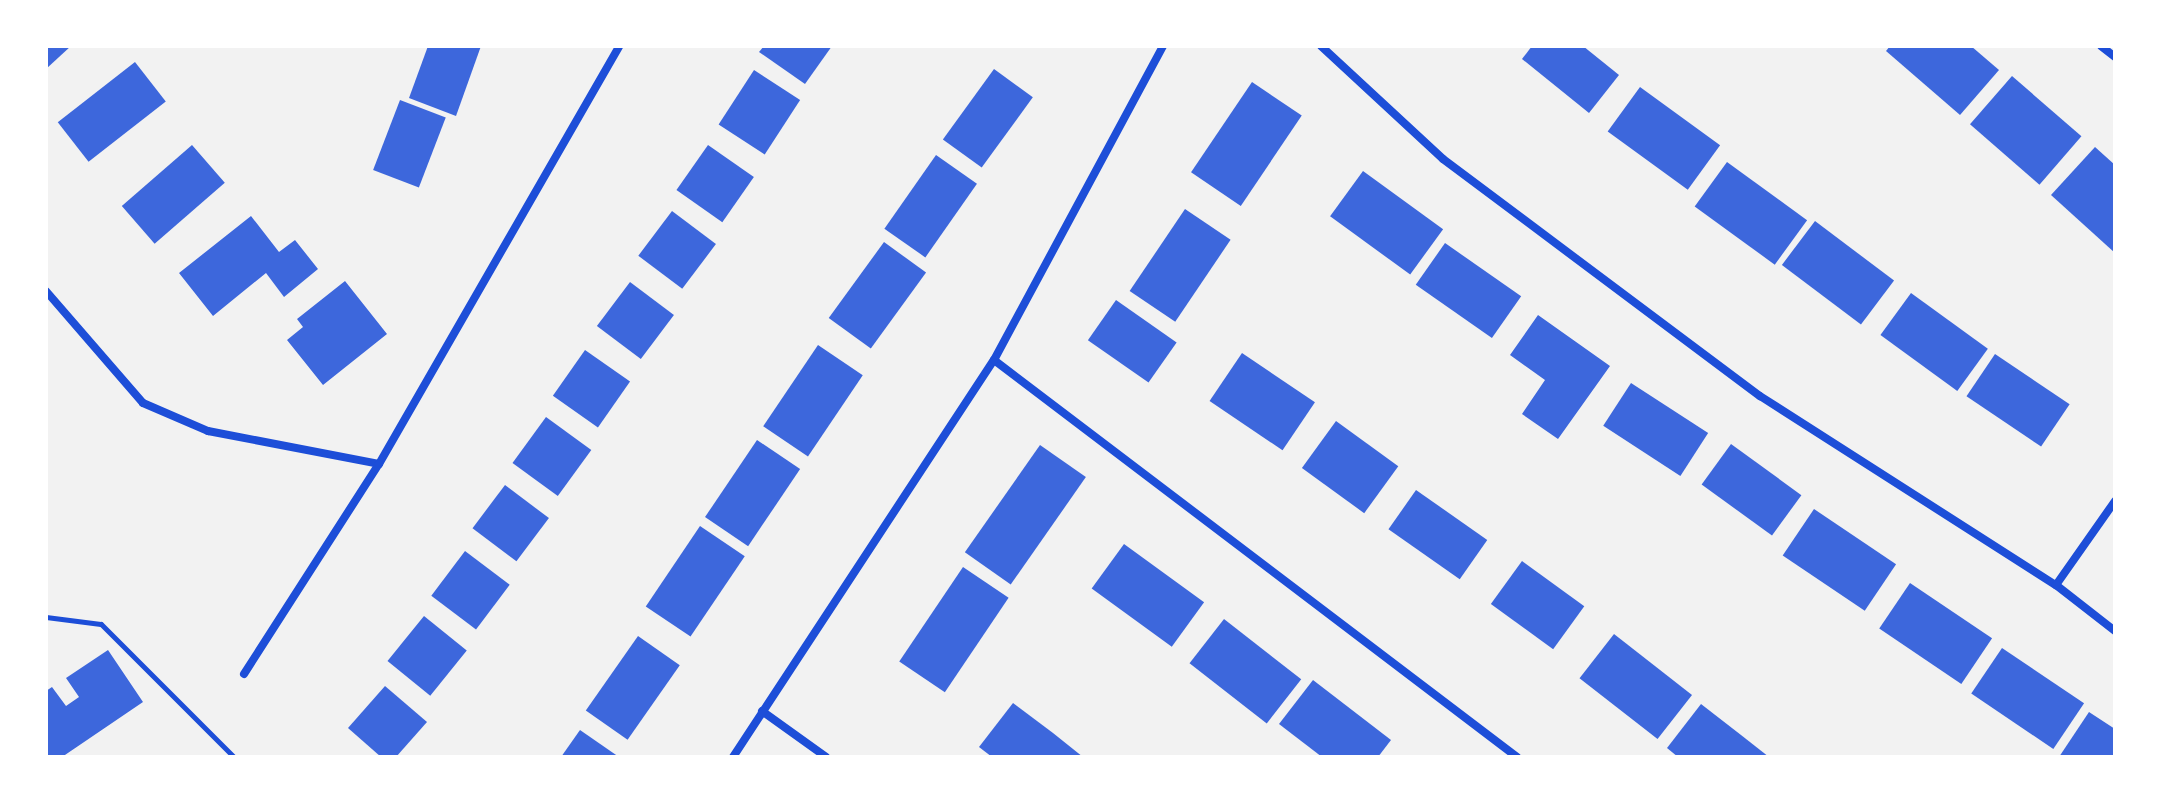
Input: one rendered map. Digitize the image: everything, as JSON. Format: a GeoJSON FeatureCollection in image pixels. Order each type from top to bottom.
{"type":"FeatureCollection","features":[{"type":"Feature","properties":{"kind":"street"},"geometry":{"type":"LineString","coordinates":[[244,674],[379,464],[619,46]]}},
{"type":"Feature","properties":{"kind":"street"},"geometry":{"type":"LineString","coordinates":[[733,757],[994,360],[1163,46]]}},
{"type":"Feature","properties":{"kind":"street"},"geometry":{"type":"LineString","coordinates":[[1321,46],[1443,159],[1760,396],[2056,585],[2115,631]]}},
{"type":"Feature","properties":{"kind":"street"},"geometry":{"type":"LineString","coordinates":[[2101,46],[2115,57]]}},
{"type":"Feature","properties":{"kind":"street"},"geometry":{"type":"LineString","coordinates":[[46,291],[143,403],[208,431],[379,464]]}},
{"type":"Feature","properties":{"kind":"street"},"geometry":{"type":"LineString","coordinates":[[994,360],[1517,757]]}},
{"type":"Feature","properties":{"kind":"street"},"geometry":{"type":"LineString","coordinates":[[2056,585],[2115,501]]}},
{"type":"Feature","properties":{"kind":"street"},"geometry":{"type":"LineString","coordinates":[[762,711],[826,757]]}},
{"type":"Feature","properties":{"kind":"path"},"geometry":{"type":"LineString","coordinates":[[46,617],[101,624],[234,757]]}},
{"type":"Feature","properties":{"kind":"building"},"geometry":{"type":"Polygon","coordinates":[[[46,46],[71,46],[46,69],[46,46]]]}},
{"type":"Feature","properties":{"kind":"building"},"geometry":{"type":"Polygon","coordinates":[[[428,46],[481,46],[456,116],[409,98],[428,46]]]}},
{"type":"Feature","properties":{"kind":"building"},"geometry":{"type":"Polygon","coordinates":[[[764,46],[832,46],[805,84],[759,52],[764,46]]]}},
{"type":"Feature","properties":{"kind":"building"},"geometry":{"type":"Polygon","coordinates":[[[1532,46],[1583,46],[1619,75],[1589,113],[1522,59],[1532,46]]]}},
{"type":"Feature","properties":{"kind":"building"},"geometry":{"type":"Polygon","coordinates":[[[1890,46],[1971,46],[1999,70],[1960,115],[1886,51],[1890,46]]]}},
{"type":"Feature","properties":{"kind":"building"},"geometry":{"type":"Polygon","coordinates":[[[135,62],[166,101],[89,162],[58,122],[135,62]]]}},
{"type":"Feature","properties":{"kind":"building"},"geometry":{"type":"Polygon","coordinates":[[[994,69],[1033,97],[982,168],[943,139],[994,69]]]}},
{"type":"Feature","properties":{"kind":"building"},"geometry":{"type":"Polygon","coordinates":[[[754,70],[800,100],[765,154],[719,125],[754,70]]]}},
{"type":"Feature","properties":{"kind":"building"},"geometry":{"type":"Polygon","coordinates":[[[2012,76],[2081,136],[2039,185],[1970,124],[2012,76]]]}},
{"type":"Feature","properties":{"kind":"building"},"geometry":{"type":"Polygon","coordinates":[[[1252,82],[1302,116],[1241,206],[1191,172],[1252,82]]]}},
{"type":"Feature","properties":{"kind":"building"},"geometry":{"type":"Polygon","coordinates":[[[1640,87],[1720,145],[1688,190],[1608,131],[1640,87]]]}},
{"type":"Feature","properties":{"kind":"building"},"geometry":{"type":"Polygon","coordinates":[[[400,100],[446,118],[419,188],[373,170],[400,100]]]}},
{"type":"Feature","properties":{"kind":"building"},"geometry":{"type":"Polygon","coordinates":[[[192,145],[225,183],[155,244],[122,206],[192,145]]]}},
{"type":"Feature","properties":{"kind":"building"},"geometry":{"type":"Polygon","coordinates":[[[708,145],[754,177],[722,222],[676,190],[708,145]]]}},
{"type":"Feature","properties":{"kind":"building"},"geometry":{"type":"Polygon","coordinates":[[[2095,147],[2115,165],[2115,253],[2051,195],[2095,147]]]}},
{"type":"Feature","properties":{"kind":"building"},"geometry":{"type":"Polygon","coordinates":[[[936,155],[977,184],[925,257],[884,229],[936,155]]]}},
{"type":"Feature","properties":{"kind":"building"},"geometry":{"type":"Polygon","coordinates":[[[1727,162],[1807,220],[1775,265],[1695,206],[1727,162]]]}},
{"type":"Feature","properties":{"kind":"building"},"geometry":{"type":"Polygon","coordinates":[[[1363,171],[1443,229],[1410,274],[1330,216],[1363,171]]]}},
{"type":"Feature","properties":{"kind":"building"},"geometry":{"type":"Polygon","coordinates":[[[1185,209],[1231,240],[1175,322],[1130,291],[1185,209]]]}},
{"type":"Feature","properties":{"kind":"building"},"geometry":{"type":"Polygon","coordinates":[[[672,211],[716,244],[682,289],[638,256],[672,211]]]}},
{"type":"Feature","properties":{"kind":"building"},"geometry":{"type":"Polygon","coordinates":[[[251,216],[279,252],[295,240],[318,269],[284,297],[266,273],[213,316],[179,273],[251,216]]]}},
{"type":"Feature","properties":{"kind":"building"},"geometry":{"type":"Polygon","coordinates":[[[1815,221],[1894,281],[1861,325],[1782,265],[1815,221]]]}},
{"type":"Feature","properties":{"kind":"building"},"geometry":{"type":"Polygon","coordinates":[[[884,242],[926,273],[871,349],[829,318],[884,242]]]}},
{"type":"Feature","properties":{"kind":"building"},"geometry":{"type":"Polygon","coordinates":[[[1445,243],[1521,296],[1492,338],[1416,285],[1445,243]]]}},
{"type":"Feature","properties":{"kind":"building"},"geometry":{"type":"Polygon","coordinates":[[[345,281],[387,334],[323,385],[287,340],[303,327],[297,319],[345,281]]]}},
{"type":"Feature","properties":{"kind":"building"},"geometry":{"type":"Polygon","coordinates":[[[630,282],[674,315],[641,359],[597,326],[630,282]]]}},
{"type":"Feature","properties":{"kind":"building"},"geometry":{"type":"Polygon","coordinates":[[[1911,293],[1988,349],[1957,391],[1880,335],[1911,293]]]}},
{"type":"Feature","properties":{"kind":"building"},"geometry":{"type":"Polygon","coordinates":[[[1116,300],[1177,342],[1149,383],[1088,340],[1116,300]]]}},
{"type":"Feature","properties":{"kind":"building"},"geometry":{"type":"Polygon","coordinates":[[[1538,315],[1610,366],[1558,439],[1522,414],[1545,380],[1510,355],[1538,315]]]}},
{"type":"Feature","properties":{"kind":"building"},"geometry":{"type":"Polygon","coordinates":[[[818,345],[863,375],[808,456],[763,426],[818,345]]]}},
{"type":"Feature","properties":{"kind":"building"},"geometry":{"type":"Polygon","coordinates":[[[585,350],[630,382],[598,427],[553,396],[585,350]]]}},
{"type":"Feature","properties":{"kind":"building"},"geometry":{"type":"Polygon","coordinates":[[[1242,353],[1315,402],[1283,450],[1210,401],[1242,353]]]}},
{"type":"Feature","properties":{"kind":"building"},"geometry":{"type":"Polygon","coordinates":[[[1995,354],[2070,404],[2041,447],[1966,396],[1995,354]]]}},
{"type":"Feature","properties":{"kind":"building"},"geometry":{"type":"Polygon","coordinates":[[[1631,383],[1708,433],[1680,476],[1603,426],[1631,383]]]}},
{"type":"Feature","properties":{"kind":"building"},"geometry":{"type":"Polygon","coordinates":[[[546,417],[591,450],[558,496],[512,463],[546,417]]]}},
{"type":"Feature","properties":{"kind":"building"},"geometry":{"type":"Polygon","coordinates":[[[1336,421],[1398,466],[1364,513],[1302,468],[1336,421]]]}},
{"type":"Feature","properties":{"kind":"building"},"geometry":{"type":"Polygon","coordinates":[[[757,440],[800,469],[748,546],[705,517],[757,440]]]}},
{"type":"Feature","properties":{"kind":"building"},"geometry":{"type":"Polygon","coordinates":[[[1731,444],[1801,495],[1772,536],[1702,484],[1731,444]]]}},
{"type":"Feature","properties":{"kind":"building"},"geometry":{"type":"Polygon","coordinates":[[[1040,445],[1086,477],[1011,584],[965,552],[1040,445]]]}},
{"type":"Feature","properties":{"kind":"building"},"geometry":{"type":"Polygon","coordinates":[[[505,485],[549,518],[516,561],[473,528],[505,485]]]}},
{"type":"Feature","properties":{"kind":"building"},"geometry":{"type":"Polygon","coordinates":[[[1416,490],[1487,540],[1460,579],[1388,529],[1416,490]]]}},
{"type":"Feature","properties":{"kind":"building"},"geometry":{"type":"Polygon","coordinates":[[[1814,509],[1896,564],[1865,611],[1783,555],[1814,509]]]}},
{"type":"Feature","properties":{"kind":"building"},"geometry":{"type":"Polygon","coordinates":[[[700,526],[745,556],[691,637],[646,606],[700,526]]]}},
{"type":"Feature","properties":{"kind":"building"},"geometry":{"type":"Polygon","coordinates":[[[1124,544],[1204,602],[1172,647],[1092,588],[1124,544]]]}},
{"type":"Feature","properties":{"kind":"building"},"geometry":{"type":"Polygon","coordinates":[[[465,551],[510,585],[476,629],[431,596],[465,551]]]}},
{"type":"Feature","properties":{"kind":"building"},"geometry":{"type":"Polygon","coordinates":[[[1522,561],[1584,606],[1553,649],[1491,604],[1522,561]]]}},
{"type":"Feature","properties":{"kind":"building"},"geometry":{"type":"Polygon","coordinates":[[[963,567],[1009,598],[945,692],[899,662],[963,567]]]}},
{"type":"Feature","properties":{"kind":"building"},"geometry":{"type":"Polygon","coordinates":[[[1910,583],[1992,638],[1961,684],[1879,629],[1910,583]]]}},
{"type":"Feature","properties":{"kind":"building"},"geometry":{"type":"Polygon","coordinates":[[[424,616],[467,651],[430,696],[387,661],[424,616]]]}},
{"type":"Feature","properties":{"kind":"building"},"geometry":{"type":"Polygon","coordinates":[[[1224,619],[1301,679],[1267,723],[1190,663],[1224,619]]]}},
{"type":"Feature","properties":{"kind":"building"},"geometry":{"type":"Polygon","coordinates":[[[1614,634],[1692,695],[1658,739],[1580,678],[1614,634]]]}},
{"type":"Feature","properties":{"kind":"building"},"geometry":{"type":"Polygon","coordinates":[[[638,636],[680,665],[628,740],[586,711],[638,636]]]}},
{"type":"Feature","properties":{"kind":"building"},"geometry":{"type":"Polygon","coordinates":[[[2002,648],[2084,703],[2053,749],[1971,694],[2002,648]]]}},
{"type":"Feature","properties":{"kind":"building"},"geometry":{"type":"Polygon","coordinates":[[[108,650],[143,702],[62,757],[46,757],[46,691],[52,687],[66,706],[79,697],[66,678],[108,650]]]}},
{"type":"Feature","properties":{"kind":"building"},"geometry":{"type":"Polygon","coordinates":[[[1313,680],[1391,740],[1378,757],[1322,757],[1279,724],[1313,680]]]}},
{"type":"Feature","properties":{"kind":"building"},"geometry":{"type":"Polygon","coordinates":[[[385,686],[427,722],[396,757],[381,757],[348,728],[385,686]]]}},
{"type":"Feature","properties":{"kind":"building"},"geometry":{"type":"Polygon","coordinates":[[[1013,703],[1083,757],[992,757],[979,747],[1013,703]]]}},
{"type":"Feature","properties":{"kind":"building"},"geometry":{"type":"Polygon","coordinates":[[[1701,704],[1769,757],[1678,757],[1667,748],[1701,704]]]}},
{"type":"Feature","properties":{"kind":"building"},"geometry":{"type":"Polygon","coordinates":[[[2089,712],[2115,729],[2115,757],[2059,757],[2089,712]]]}},
{"type":"Feature","properties":{"kind":"building"},"geometry":{"type":"Polygon","coordinates":[[[580,730],[619,757],[561,757],[580,730]]]}}]}
